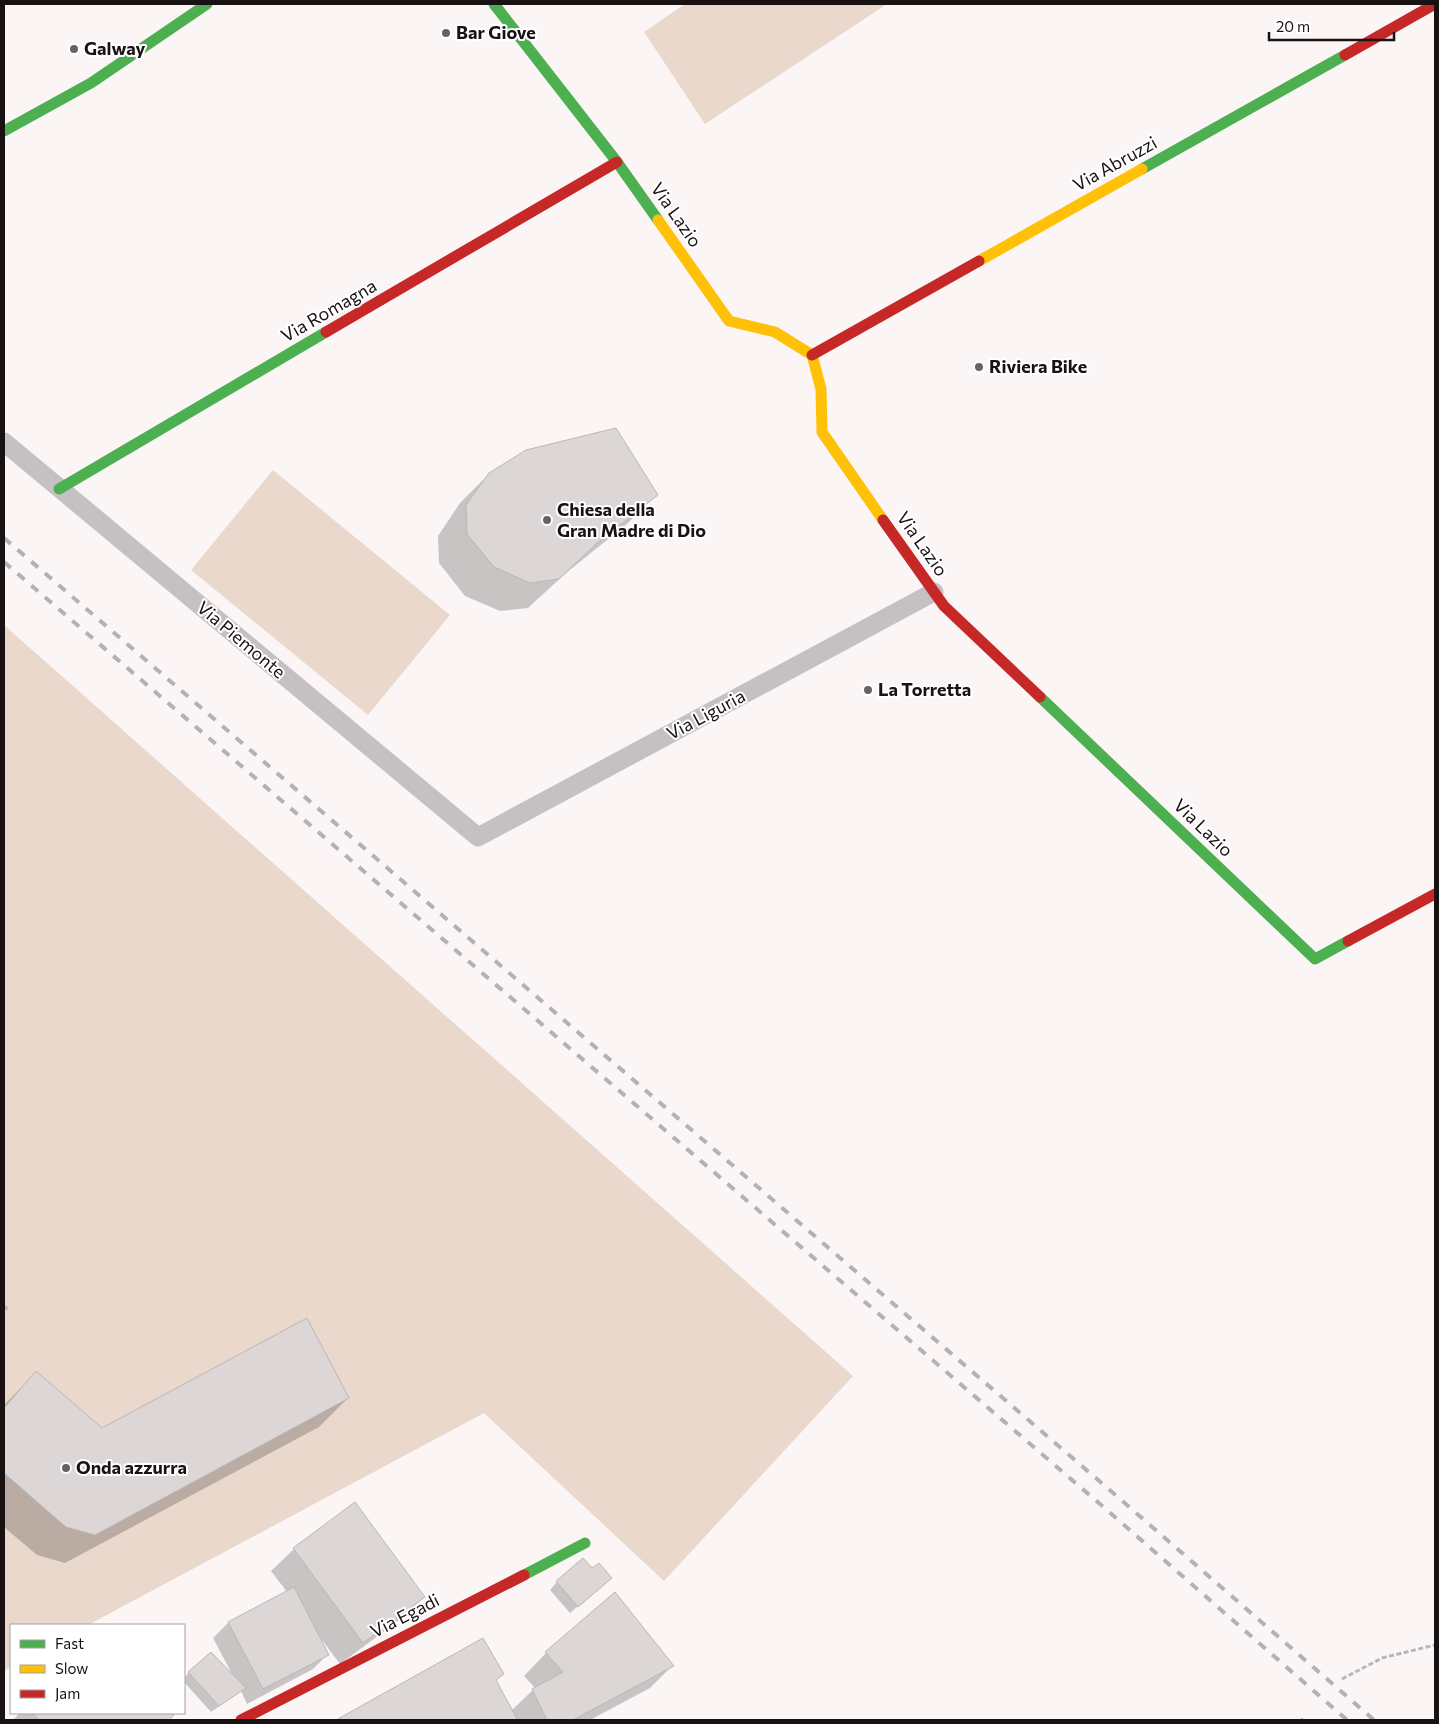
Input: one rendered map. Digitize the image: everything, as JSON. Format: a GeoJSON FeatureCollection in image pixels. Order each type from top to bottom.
{"type":"FeatureCollection","features":[{"type":"Feature","properties":{"kind":"street"},"geometry":{"type":"LineString","coordinates":[[4,131],[91,83],[207,4]]}},
{"type":"Feature","properties":{"kind":"street","name":"Via Lazio"},"geometry":{"type":"LineString","coordinates":[[494,4],[617,162],[729,321],[775,332],[812,355],[821,389],[822,432],[944,606],[1315,959],[1435,894]]}},
{"type":"Feature","properties":{"kind":"street","name":"Via Abruzzi"},"geometry":{"type":"LineString","coordinates":[[812,355],[1435,4]]}},
{"type":"Feature","properties":{"kind":"street","name":"Via Romagna"},"geometry":{"type":"LineString","coordinates":[[59,490],[617,162]]}},
{"type":"Feature","properties":{"kind":"street","name":"Via Egadi"},"geometry":{"type":"LineString","coordinates":[[241,1720],[585,1543]]}},
{"type":"Feature","properties":{"kind":"lane","name":"Via Piemonte"},"geometry":{"type":"LineString","coordinates":[[4,442],[59,490],[478,837]]}},
{"type":"Feature","properties":{"kind":"lane","name":"Via Liguria"},"geometry":{"type":"LineString","coordinates":[[478,837],[934,592]]}},
{"type":"Feature","properties":{"kind":"path"},"geometry":{"type":"LineString","coordinates":[[4,1306],[8,1310]]}},
{"type":"Feature","properties":{"kind":"path"},"geometry":{"type":"LineString","coordinates":[[1342,1679],[1382,1658],[1435,1645]]}},
{"type":"Feature","properties":{"kind":"shaded area"},"geometry":{"type":"Polygon","coordinates":[[[685,4],[887,4],[705,124],[644,32],[685,4]]]}},
{"type":"Feature","properties":{"kind":"shaded area"},"geometry":{"type":"Polygon","coordinates":[[[273,470],[450,615],[368,715],[191,570],[273,470]]]}},
{"type":"Feature","properties":{"kind":"shaded area"},"geometry":{"type":"Polygon","coordinates":[[[4,625],[853,1376],[664,1581],[484,1413],[90,1624],[10,1624],[10,1668],[4,1671],[4,625]]]}},
{"type":"Feature","properties":{"kind":"building","name":"Chiesa della Gran Madre di Dio"},"geometry":{"type":"Polygon","coordinates":[[[616,428],[658,495],[596,544],[559,579],[530,583],[494,567],[467,534],[466,505],[489,473],[526,450],[616,428]]]}},
{"type":"Feature","properties":{"kind":"building"},"geometry":{"type":"Polygon","coordinates":[[[307,1318],[349,1398],[95,1535],[66,1527],[4,1473],[4,1408],[36,1371],[102,1428],[307,1318]]]}},
{"type":"Feature","properties":{"kind":"building"},"geometry":{"type":"Polygon","coordinates":[[[355,1502],[425,1597],[363,1643],[293,1548],[355,1502]]]}},
{"type":"Feature","properties":{"kind":"building"},"geometry":{"type":"Polygon","coordinates":[[[583,1558],[592,1568],[599,1563],[612,1578],[578,1607],[556,1581],[583,1558]]]}},
{"type":"Feature","properties":{"kind":"building"},"geometry":{"type":"Polygon","coordinates":[[[294,1587],[329,1655],[263,1689],[228,1622],[294,1587]]]}},
{"type":"Feature","properties":{"kind":"building"},"geometry":{"type":"Polygon","coordinates":[[[615,1592],[674,1666],[573,1720],[547,1720],[532,1689],[563,1672],[545,1652],[615,1592]]]}},
{"type":"Feature","properties":{"kind":"building"},"geometry":{"type":"Polygon","coordinates":[[[483,1638],[504,1674],[496,1680],[517,1719],[336,1720],[483,1638]]]}},
{"type":"Feature","properties":{"kind":"building"},"geometry":{"type":"Polygon","coordinates":[[[211,1652],[246,1688],[219,1706],[188,1672],[211,1652]]]}},
{"type":"Feature","properties":{"kind":"building"},"geometry":{"type":"Polygon","coordinates":[[[34,1714],[174,1715],[169,1720],[39,1720],[34,1714]]]}},
{"type":"Feature","properties":{"kind":"railway"},"geometry":{"type":"LineString","coordinates":[[4,538],[1374,1720]]}},
{"type":"Feature","properties":{"kind":"railway"},"geometry":{"type":"LineString","coordinates":[[4,562],[1100,1504],[1347,1720]]}},
{"type":"Feature","properties":{"kind":"traffic: fast"},"geometry":{"type":"LineString","coordinates":[[4,131],[91,83],[207,4]]}},
{"type":"Feature","properties":{"kind":"traffic: fast"},"geometry":{"type":"LineString","coordinates":[[494,4],[617,162],[658,220]]}},
{"type":"Feature","properties":{"kind":"traffic: fast"},"geometry":{"type":"LineString","coordinates":[[1142,169],[1345,55]]}},
{"type":"Feature","properties":{"kind":"traffic: fast"},"geometry":{"type":"LineString","coordinates":[[59,489],[326,332]]}},
{"type":"Feature","properties":{"kind":"traffic: fast"},"geometry":{"type":"LineString","coordinates":[[1040,697],[1315,959],[1348,941]]}},
{"type":"Feature","properties":{"kind":"traffic: fast"},"geometry":{"type":"LineString","coordinates":[[524,1575],[585,1543]]}},
{"type":"Feature","properties":{"kind":"traffic: slow"},"geometry":{"type":"LineString","coordinates":[[979,261],[1142,169]]}},
{"type":"Feature","properties":{"kind":"traffic: slow"},"geometry":{"type":"LineString","coordinates":[[658,220],[729,321],[775,332],[812,355],[821,389],[822,432],[883,520]]}},
{"type":"Feature","properties":{"kind":"traffic: jam"},"geometry":{"type":"LineString","coordinates":[[1345,55],[1435,4]]}},
{"type":"Feature","properties":{"kind":"traffic: jam"},"geometry":{"type":"LineString","coordinates":[[326,332],[617,162]]}},
{"type":"Feature","properties":{"kind":"traffic: jam"},"geometry":{"type":"LineString","coordinates":[[812,355],[979,261]]}},
{"type":"Feature","properties":{"kind":"traffic: jam"},"geometry":{"type":"LineString","coordinates":[[883,520],[944,606],[1040,697]]}},
{"type":"Feature","properties":{"kind":"traffic: jam"},"geometry":{"type":"LineString","coordinates":[[1348,941],[1435,894]]}},
{"type":"Feature","properties":{"kind":"traffic: jam"},"geometry":{"type":"LineString","coordinates":[[241,1720],[524,1575]]}},
{"type":"Feature","properties":{"kind":"place","name":"Bar Giove"},"geometry":{"type":"Point","coordinates":[446,33]}},
{"type":"Feature","properties":{"kind":"place","name":"Galway"},"geometry":{"type":"Point","coordinates":[74,49]}},
{"type":"Feature","properties":{"kind":"place","name":"Riviera Bike"},"geometry":{"type":"Point","coordinates":[979,367]}},
{"type":"Feature","properties":{"kind":"place","name":"Chiesa della Gran Madre di Dio"},"geometry":{"type":"Point","coordinates":[547,520]}},
{"type":"Feature","properties":{"kind":"place","name":"La Torretta"},"geometry":{"type":"Point","coordinates":[868,690]}},
{"type":"Feature","properties":{"kind":"place","name":"Onda azzurra"},"geometry":{"type":"Point","coordinates":[66,1468]}}]}
